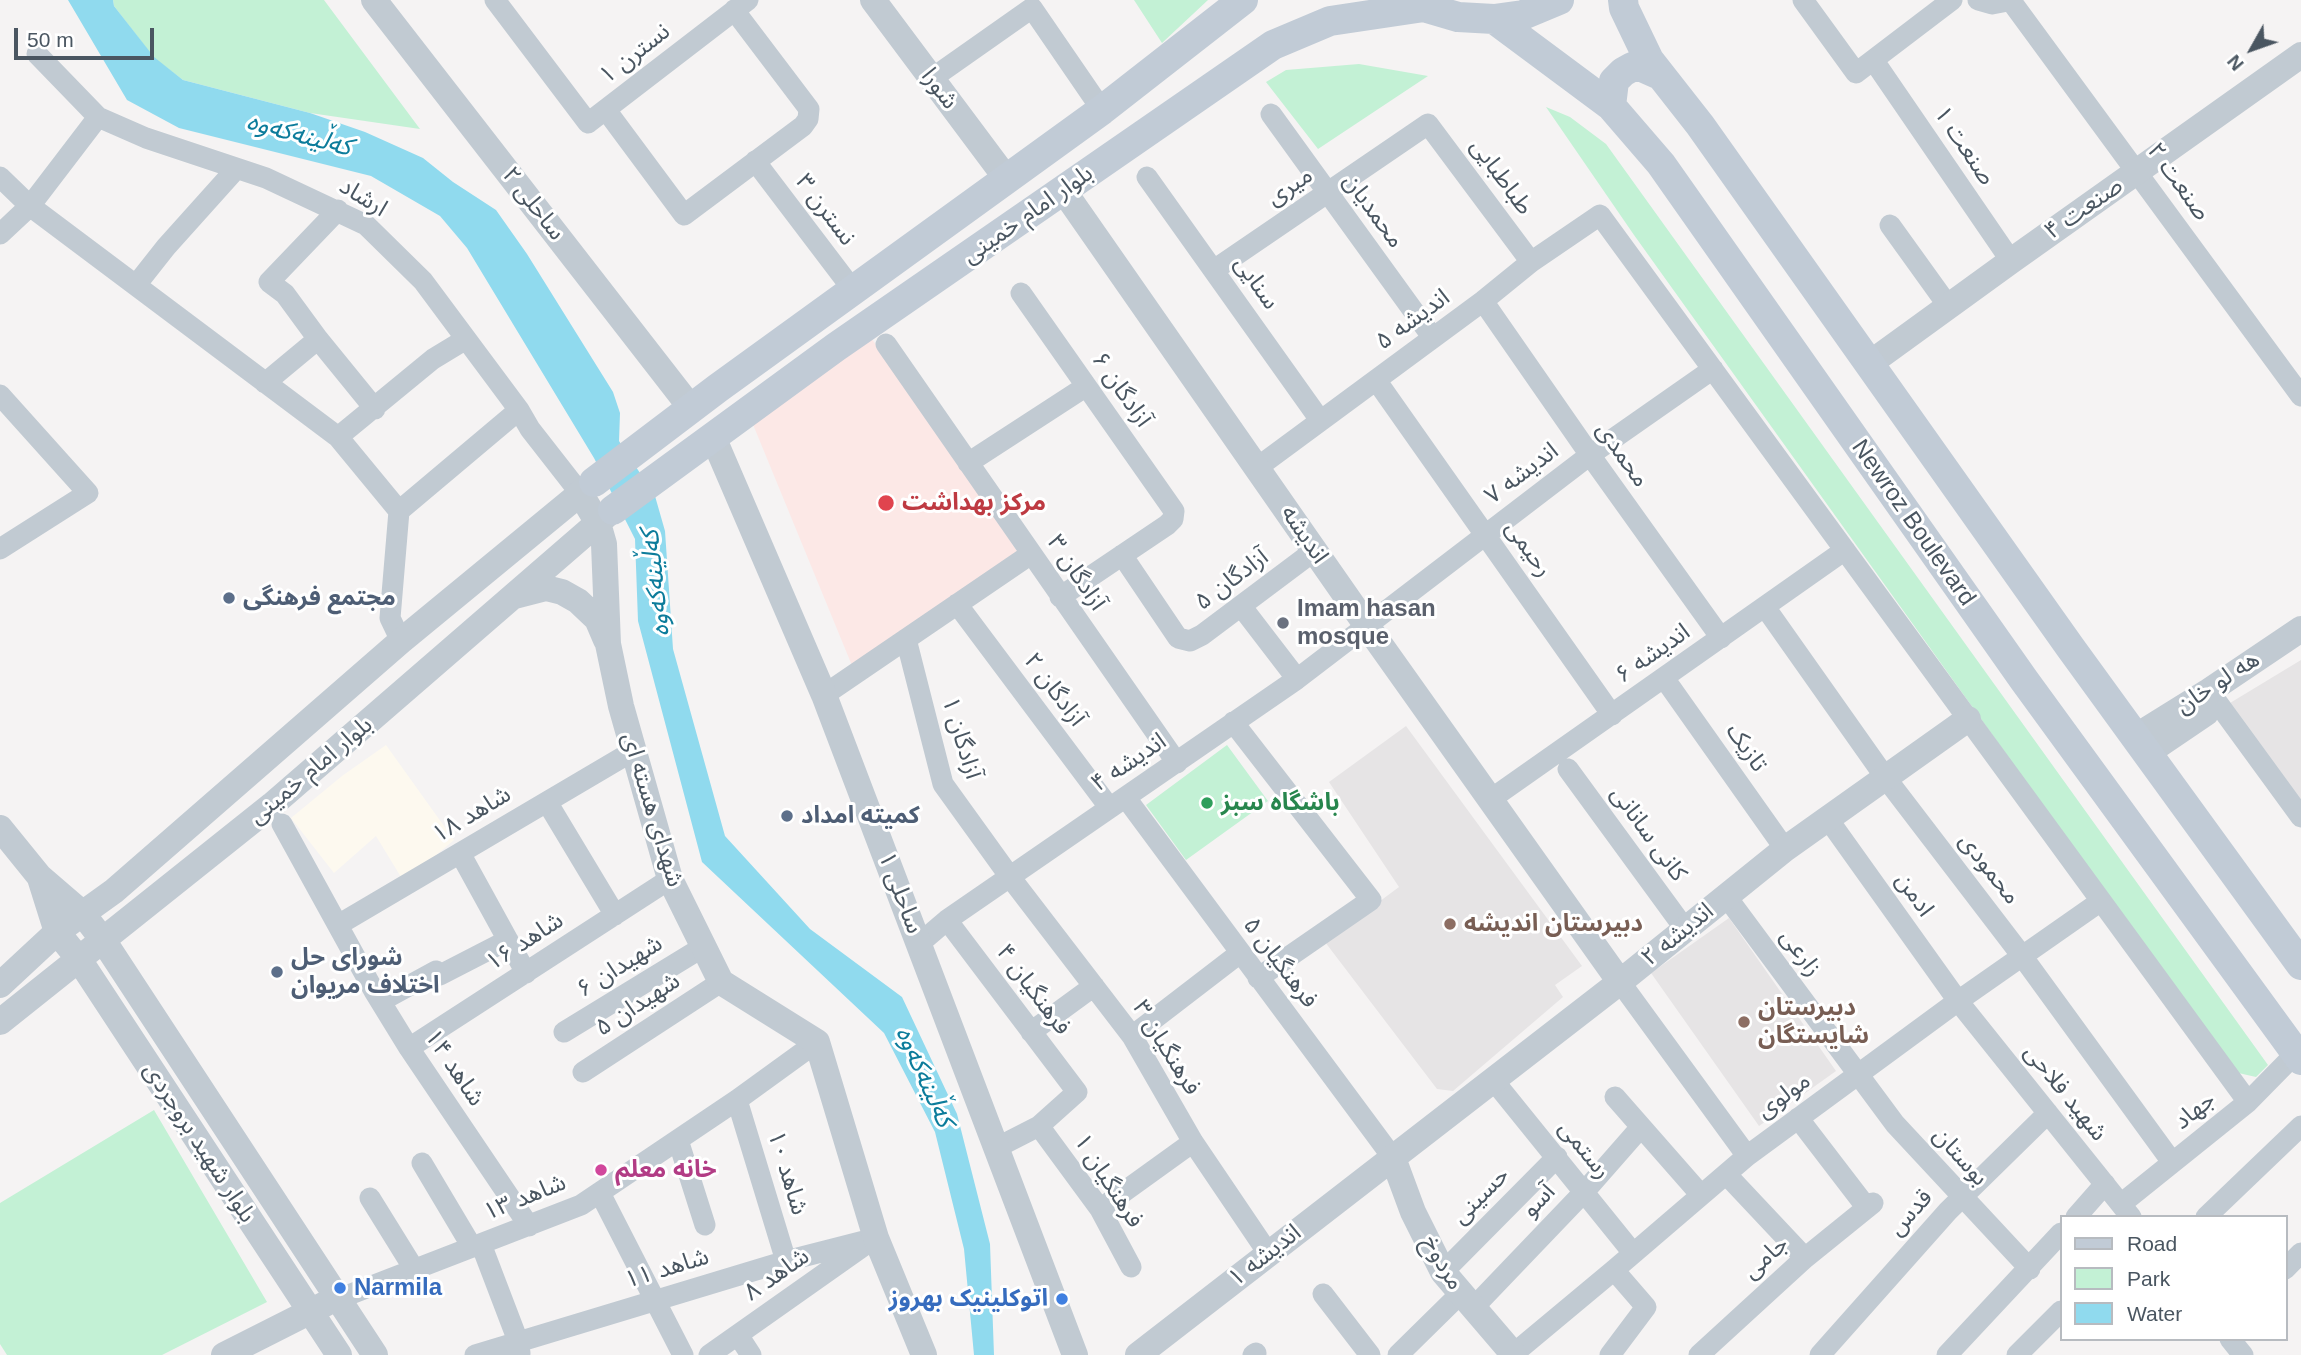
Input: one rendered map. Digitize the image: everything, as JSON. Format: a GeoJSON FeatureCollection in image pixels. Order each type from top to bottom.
{"type":"FeatureCollection","features":[{"type":"Feature","properties":{"kind":"main road","name":"بلوار امام خمینی"},"geometry":{"type":"LineString","coordinates":[[587,487],[691,408],[1102,110],[1243,0]]}},
{"type":"Feature","properties":{"kind":"main road"},"geometry":{"type":"LineString","coordinates":[[1418,3],[1458,17],[1494,19],[1523,15],[1559,0]]}},
{"type":"Feature","properties":{"kind":"main road"},"geometry":{"type":"LineString","coordinates":[[1623,0],[1624,8],[1639,39],[1660,75],[1708,136],[1869,365],[2301,965]]}},
{"type":"Feature","properties":{"kind":"main road","name":"بلوار امام خمینی"},"geometry":{"type":"LineString","coordinates":[[606,516],[836,347],[1273,45],[1334,11],[1418,3]]}},
{"type":"Feature","properties":{"kind":"main road","name":"Newroz Boulevard"},"geometry":{"type":"LineString","coordinates":[[1494,19],[1611,106],[1661,164],[2024,680],[2298,1056]]}},
{"type":"Feature","properties":{"kind":"main road"},"geometry":{"type":"LineString","coordinates":[[1611,106],[1614,81],[1623,72],[1642,67],[1660,75]]}},
{"type":"Feature","properties":{"kind":"street","name":"ساحلی ۲"},"geometry":{"type":"LineString","coordinates":[[374,0],[691,408]]}},
{"type":"Feature","properties":{"kind":"street","name":"نسترن ۱"},"geometry":{"type":"LineString","coordinates":[[495,0],[588,123],[740,4]]}},
{"type":"Feature","properties":{"kind":"street","name":"شورا"},"geometry":{"type":"LineString","coordinates":[[873,0],[1006,178]]}},
{"type":"Feature","properties":{"kind":"street"},"geometry":{"type":"LineString","coordinates":[[1803,0],[1856,73],[1952,0]]}},
{"type":"Feature","properties":{"kind":"street"},"geometry":{"type":"LineString","coordinates":[[1978,0],[1992,4],[2012,1]]}},
{"type":"Feature","properties":{"kind":"street","name":"صنعت ۲"},"geometry":{"type":"LineString","coordinates":[[2012,1],[2301,396]]}},
{"type":"Feature","properties":{"kind":"street"},"geometry":{"type":"LineString","coordinates":[[606,110],[684,215],[803,126],[808,119],[809,109],[740,4]]}},
{"type":"Feature","properties":{"kind":"street"},"geometry":{"type":"LineString","coordinates":[[931,79],[1038,4],[1102,110]]}},
{"type":"Feature","properties":{"kind":"street","name":"ارشاد"},"geometry":{"type":"LineString","coordinates":[[37,54],[98,117],[146,138],[266,178],[366,225],[423,281],[519,410],[530,429],[587,487]]}},
{"type":"Feature","properties":{"kind":"street","name":"صنعت ۴"},"geometry":{"type":"LineString","coordinates":[[1869,365],[2301,55]]}},
{"type":"Feature","properties":{"kind":"street","name":"صنعت ۱"},"geometry":{"type":"LineString","coordinates":[[1874,61],[2011,261]]}},
{"type":"Feature","properties":{"kind":"street","name":"محمدیان"},"geometry":{"type":"LineString","coordinates":[[1271,114],[1433,338]]}},
{"type":"Feature","properties":{"kind":"street"},"geometry":{"type":"LineString","coordinates":[[0,234],[30,206],[98,117]]}},
{"type":"Feature","properties":{"kind":"street","name":"میری"},"geometry":{"type":"LineString","coordinates":[[1214,270],[1428,124]]}},
{"type":"Feature","properties":{"kind":"street","name":"طباطبایی"},"geometry":{"type":"LineString","coordinates":[[1428,124],[1531,262]]}},
{"type":"Feature","properties":{"kind":"street","name":"نسترن ۳"},"geometry":{"type":"LineString","coordinates":[[755,161],[853,290]]}},
{"type":"Feature","properties":{"kind":"street"},"geometry":{"type":"LineString","coordinates":[[136,285],[236,169]]}},
{"type":"Feature","properties":{"kind":"street"},"geometry":{"type":"LineString","coordinates":[[0,177],[30,206],[338,438],[400,511]]}},
{"type":"Feature","properties":{"kind":"street","name":"سنایی"},"geometry":{"type":"LineString","coordinates":[[1147,177],[1320,420]]}},
{"type":"Feature","properties":{"kind":"street","name":"اندیشه"},"geometry":{"type":"LineString","coordinates":[[1063,190],[1314,551],[1620,982]]}},
{"type":"Feature","properties":{"kind":"street"},"geometry":{"type":"LineString","coordinates":[[338,210],[269,282],[285,294],[375,409]]}},
{"type":"Feature","properties":{"kind":"street","name":"اندیشه ۵"},"geometry":{"type":"LineString","coordinates":[[1258,467],[1483,301],[1531,262],[1600,215],[1713,369]]}},
{"type":"Feature","properties":{"kind":"street"},"geometry":{"type":"LineString","coordinates":[[1890,225],[1949,307]]}},
{"type":"Feature","properties":{"kind":"street","name":"آزادگان ۶"},"geometry":{"type":"LineString","coordinates":[[1021,293],[1174,511],[1173,519],[1167,525],[1122,555]]}},
{"type":"Feature","properties":{"kind":"street","name":"محمدی"},"geometry":{"type":"LineString","coordinates":[[1483,301],[1721,638]]}},
{"type":"Feature","properties":{"kind":"street"},"geometry":{"type":"LineString","coordinates":[[265,383],[318,339]]}},
{"type":"Feature","properties":{"kind":"street"},"geometry":{"type":"LineString","coordinates":[[338,438],[433,359],[466,339]]}},
{"type":"Feature","properties":{"kind":"street","name":"آزادگان ۳"},"geometry":{"type":"LineString","coordinates":[[886,344],[1177,763]]}},
{"type":"Feature","properties":{"kind":"street"},"geometry":{"type":"LineString","coordinates":[[1713,369],[2248,1102]]}},
{"type":"Feature","properties":{"kind":"street","name":"اندیشه ۷"},"geometry":{"type":"LineString","coordinates":[[1367,626],[1590,456],[1713,369]]}},
{"type":"Feature","properties":{"kind":"street","name":"رحیمی"},"geometry":{"type":"LineString","coordinates":[[1376,380],[1612,715]]}},
{"type":"Feature","properties":{"kind":"street"},"geometry":{"type":"LineString","coordinates":[[968,463],[1085,387]]}},
{"type":"Feature","properties":{"kind":"street"},"geometry":{"type":"LineString","coordinates":[[0,395],[88,493],[2,544]]}},
{"type":"Feature","properties":{"kind":"street"},"geometry":{"type":"LineString","coordinates":[[401,641],[390,618],[400,511],[519,410]]}},
{"type":"Feature","properties":{"kind":"street","name":"ساحلی ۱"},"geometry":{"type":"LineString","coordinates":[[713,437],[824,695],[1075,1355]]}},
{"type":"Feature","properties":{"kind":"street"},"geometry":{"type":"LineString","coordinates":[[587,487],[606,516]]}},
{"type":"Feature","properties":{"kind":"street","name":"بلوار امام خمینی"},"geometry":{"type":"LineString","coordinates":[[0,985],[57,932],[114,891],[401,641],[587,487]]}},
{"type":"Feature","properties":{"kind":"street","name":"بلوار امام خمینی"},"geometry":{"type":"LineString","coordinates":[[0,1022],[272,805],[606,516]]}},
{"type":"Feature","properties":{"kind":"street","name":"شهدای هسته ای"},"geometry":{"type":"LineString","coordinates":[[606,516],[604,544],[608,644],[621,706],[670,879],[721,982]]}},
{"type":"Feature","properties":{"kind":"street","name":"آزادگان ۵"},"geometry":{"type":"LineString","coordinates":[[1122,555],[1178,638],[1190,641],[1202,635],[1314,551]]}},
{"type":"Feature","properties":{"kind":"street","name":"اندیشه ۶"},"geometry":{"type":"LineString","coordinates":[[1492,799],[1845,551]]}},
{"type":"Feature","properties":{"kind":"street"},"geometry":{"type":"LineString","coordinates":[[824,695],[1031,554]]}},
{"type":"Feature","properties":{"kind":"street"},"geometry":{"type":"LineString","coordinates":[[1060,597],[1122,555]]}},
{"type":"Feature","properties":{"kind":"street"},"geometry":{"type":"LineString","coordinates":[[513,597],[546,588],[562,592],[578,601],[597,620],[608,644]]}},
{"type":"Feature","properties":{"kind":"street","name":"آزادگان ۲"},"geometry":{"type":"LineString","coordinates":[[957,604],[1118,803]]}},
{"type":"Feature","properties":{"kind":"street"},"geometry":{"type":"LineString","coordinates":[[1241,606],[1297,680]]}},
{"type":"Feature","properties":{"kind":"street","name":"محمودی"},"geometry":{"type":"LineString","coordinates":[[1765,607],[1885,777],[2022,956],[2172,1163]]}},
{"type":"Feature","properties":{"kind":"street","name":"اندیشه ۴"},"geometry":{"type":"LineString","coordinates":[[919,943],[947,920],[1297,680],[1367,626]]}},
{"type":"Feature","properties":{"kind":"street","name":"هه لو خان"},"geometry":{"type":"LineString","coordinates":[[2213,698],[2301,629]]}},
{"type":"Feature","properties":{"kind":"street","name":"آزادگان ۱"},"geometry":{"type":"LineString","coordinates":[[906,639],[943,784],[1010,877]]}},
{"type":"Feature","properties":{"kind":"street"},"geometry":{"type":"LineString","coordinates":[[2141,745],[2213,698],[2301,650]]}},
{"type":"Feature","properties":{"kind":"street","name":"تازیک"},"geometry":{"type":"LineString","coordinates":[[1664,678],[1785,849]]}},
{"type":"Feature","properties":{"kind":"street"},"geometry":{"type":"LineString","coordinates":[[2213,698],[2301,817]]}},
{"type":"Feature","properties":{"kind":"street","name":"اندیشه ۲"},"geometry":{"type":"LineString","coordinates":[[1393,1158],[1620,982],[1785,849],[1968,719]]}},
{"type":"Feature","properties":{"kind":"street"},"geometry":{"type":"LineString","coordinates":[[1233,723],[1371,900],[1258,978]]}},
{"type":"Feature","properties":{"kind":"street","name":"شاهد ۱۸"},"geometry":{"type":"LineString","coordinates":[[338,925],[633,751]]}},
{"type":"Feature","properties":{"kind":"street","name":"کانی سانانی"},"geometry":{"type":"LineString","coordinates":[[1567,769],[1685,929]]}},
{"type":"Feature","properties":{"kind":"street"},"geometry":{"type":"LineString","coordinates":[[547,802],[615,915]]}},
{"type":"Feature","properties":{"kind":"street","name":"فرهنگیان ۵"},"geometry":{"type":"LineString","coordinates":[[1118,803],[1240,953],[1393,1158]]}},
{"type":"Feature","properties":{"kind":"street","name":"ادمن"},"geometry":{"type":"LineString","coordinates":[[1828,819],[1958,1001]]}},
{"type":"Feature","properties":{"kind":"street","name":"شاهد ۱۴"},"geometry":{"type":"LineString","coordinates":[[282,824],[380,1001],[529,1226]]}},
{"type":"Feature","properties":{"kind":"street"},"geometry":{"type":"LineString","coordinates":[[3,838],[40,876],[57,932]]}},
{"type":"Feature","properties":{"kind":"street"},"geometry":{"type":"LineString","coordinates":[[460,853],[526,973]]}},
{"type":"Feature","properties":{"kind":"street","name":"بلوار شهید بروجردی"},"geometry":{"type":"LineString","coordinates":[[40,876],[82,913],[103,940],[375,1355]]}},
{"type":"Feature","properties":{"kind":"street","name":"فرهنگیان ۳"},"geometry":{"type":"LineString","coordinates":[[1010,877],[1132,1036],[1193,1142],[1268,1253]]}},
{"type":"Feature","properties":{"kind":"street","name":"شاهد ۱۶"},"geometry":{"type":"LineString","coordinates":[[409,1048],[670,879]]}},
{"type":"Feature","properties":{"kind":"street","name":"زارعی"},"geometry":{"type":"LineString","coordinates":[[1726,896],[1857,1075]]}},
{"type":"Feature","properties":{"kind":"street","name":"مولوی"},"geometry":{"type":"LineString","coordinates":[[1513,1355],[1747,1156],[1958,1001],[2101,901]]}},
{"type":"Feature","properties":{"kind":"street","name":"فرهنگیان ۴"},"geometry":{"type":"LineString","coordinates":[[947,920],[1077,1092],[1040,1126]]}},
{"type":"Feature","properties":{"kind":"street","name":"بلوار شهید بروجردی"},"geometry":{"type":"LineString","coordinates":[[57,932],[78,958],[339,1355]]}},
{"type":"Feature","properties":{"kind":"street"},"geometry":{"type":"LineString","coordinates":[[380,1001],[436,971],[440,975],[508,940]]}},
{"type":"Feature","properties":{"kind":"street","name":"شهیدان ۶"},"geometry":{"type":"LineString","coordinates":[[565,1032],[704,947]]}},
{"type":"Feature","properties":{"kind":"street"},"geometry":{"type":"LineString","coordinates":[[1132,1036],[1240,953]]}},
{"type":"Feature","properties":{"kind":"street"},"geometry":{"type":"LineString","coordinates":[[721,982],[817,1042],[876,1238],[924,1355]]}},
{"type":"Feature","properties":{"kind":"street","name":"شهیدان ۵"},"geometry":{"type":"LineString","coordinates":[[583,1072],[721,982]]}},
{"type":"Feature","properties":{"kind":"street"},"geometry":{"type":"LineString","coordinates":[[1620,982],[1747,1156]]}},
{"type":"Feature","properties":{"kind":"street"},"geometry":{"type":"LineString","coordinates":[[1031,1032],[1094,986]]}},
{"type":"Feature","properties":{"kind":"street","name":"شهید فلاحی"},"geometry":{"type":"LineString","coordinates":[[1958,1001],[2126,1210]]}},
{"type":"Feature","properties":{"kind":"street","name":"شاهد ۱۳"},"geometry":{"type":"LineString","coordinates":[[338,1298],[581,1205],[737,1100],[817,1042]]}},
{"type":"Feature","properties":{"kind":"street","name":"جهاد"},"geometry":{"type":"LineString","coordinates":[[2126,1210],[2172,1163],[2248,1102],[2298,1056]]}},
{"type":"Feature","properties":{"kind":"street","name":"بوستان"},"geometry":{"type":"LineString","coordinates":[[1857,1075],[1895,1124],[1961,1198],[2030,1269]]}},
{"type":"Feature","properties":{"kind":"street","name":"رستمی"},"geometry":{"type":"LineString","coordinates":[[1494,1081],[1633,1254]]}},
{"type":"Feature","properties":{"kind":"street"},"geometry":{"type":"LineString","coordinates":[[1615,1097],[1701,1195]]}},
{"type":"Feature","properties":{"kind":"street","name":"شاهد ۱۰"},"geometry":{"type":"LineString","coordinates":[[737,1100],[786,1261]]}},
{"type":"Feature","properties":{"kind":"street","name":"قدس"},"geometry":{"type":"LineString","coordinates":[[1819,1355],[1961,1198],[2048,1113]]}},
{"type":"Feature","properties":{"kind":"street","name":"جامی"},"geometry":{"type":"LineString","coordinates":[[1699,1355],[1805,1258],[1870,1205],[1798,1118]]}},
{"type":"Feature","properties":{"kind":"street"},"geometry":{"type":"LineString","coordinates":[[996,1148],[1040,1126]]}},
{"type":"Feature","properties":{"kind":"street","name":"فرهنگیان ۱"},"geometry":{"type":"LineString","coordinates":[[1040,1126],[1100,1209],[1131,1266]]}},
{"type":"Feature","properties":{"kind":"street"},"geometry":{"type":"LineString","coordinates":[[2208,1215],[2301,1126]]}},
{"type":"Feature","properties":{"kind":"street","name":"آسو"},"geometry":{"type":"LineString","coordinates":[[1398,1355],[1466,1301],[1584,1192],[1641,1127]]}},
{"type":"Feature","properties":{"kind":"street"},"geometry":{"type":"LineString","coordinates":[[678,1140],[705,1225]]}},
{"type":"Feature","properties":{"kind":"street"},"geometry":{"type":"LineString","coordinates":[[1100,1209],[1193,1142]]}},
{"type":"Feature","properties":{"kind":"street","name":"حسینی"},"geometry":{"type":"LineString","coordinates":[[1443,1272],[1557,1157]]}},
{"type":"Feature","properties":{"kind":"street","name":"اندیشه ۱"},"geometry":{"type":"LineString","coordinates":[[1138,1355],[1393,1158]]}},
{"type":"Feature","properties":{"kind":"street","name":"مردوخ"},"geometry":{"type":"LineString","coordinates":[[1393,1158],[1413,1212],[1443,1272],[1513,1355]]}},
{"type":"Feature","properties":{"kind":"street"},"geometry":{"type":"LineString","coordinates":[[422,1163],[477,1245],[520,1348]]}},
{"type":"Feature","properties":{"kind":"street"},"geometry":{"type":"LineString","coordinates":[[1726,1174],[1805,1258]]}},
{"type":"Feature","properties":{"kind":"street"},"geometry":{"type":"LineString","coordinates":[[2078,1215],[2105,1184]]}},
{"type":"Feature","properties":{"kind":"street"},"geometry":{"type":"LineString","coordinates":[[600,1193],[683,1355]]}},
{"type":"Feature","properties":{"kind":"street"},"geometry":{"type":"LineString","coordinates":[[370,1198],[414,1269]]}},
{"type":"Feature","properties":{"kind":"street"},"geometry":{"type":"LineString","coordinates":[[1947,1355],[2060,1234]]}},
{"type":"Feature","properties":{"kind":"street","name":"شاهد ۱۱"},"geometry":{"type":"LineString","coordinates":[[475,1355],[520,1348],[656,1300],[786,1261],[876,1238]]}},
{"type":"Feature","properties":{"kind":"street","name":"شاهد ۸"},"geometry":{"type":"LineString","coordinates":[[709,1355],[876,1238]]}},
{"type":"Feature","properties":{"kind":"street"},"geometry":{"type":"LineString","coordinates":[[2287,1267],[2301,1253]]}},
{"type":"Feature","properties":{"kind":"street"},"geometry":{"type":"LineString","coordinates":[[1610,1355],[1646,1307],[1614,1270]]}},
{"type":"Feature","properties":{"kind":"street"},"geometry":{"type":"LineString","coordinates":[[1323,1294],[1370,1355]]}},
{"type":"Feature","properties":{"kind":"street"},"geometry":{"type":"LineString","coordinates":[[224,1355],[338,1298]]}},
{"type":"Feature","properties":{"kind":"street"},"geometry":{"type":"LineString","coordinates":[[2017,1355],[2060,1312]]}},
{"type":"Feature","properties":{"kind":"street"},"geometry":{"type":"LineString","coordinates":[[738,1335],[751,1355]]}},
{"type":"Feature","properties":{"kind":"street"},"geometry":{"type":"LineString","coordinates":[[2232,1341],[2243,1355]]}},
{"type":"Feature","properties":{"kind":"shaded area","name":"مرکز بهداشت"},"geometry":{"type":"Polygon","coordinates":[[[869,335],[1019,554],[853,668],[752,422],[869,335]]]}},
{"type":"Feature","properties":{"kind":"shaded area"},"geometry":{"type":"Polygon","coordinates":[[[2301,660],[2301,801],[2230,703],[2301,660]]]}},
{"type":"Feature","properties":{"kind":"shaded area","name":"دبیرستان اندیشه"},"geometry":{"type":"Polygon","coordinates":[[[1406,726],[1582,966],[1555,985],[1563,997],[1453,1091],[1437,1089],[1325,942],[1399,887],[1329,782],[1406,726]]]}},
{"type":"Feature","properties":{"kind":"shaded area"},"geometry":{"type":"Polygon","coordinates":[[[386,745],[454,840],[404,882],[376,836],[334,873],[291,818],[342,776],[386,745]]]}},
{"type":"Feature","properties":{"kind":"shaded area","name":"دبیرستان شایستگان"},"geometry":{"type":"Polygon","coordinates":[[[1729,918],[1836,1071],[1759,1126],[1651,973],[1729,918]]]}},
{"type":"Feature","properties":{"kind":"green space"},"geometry":{"type":"Polygon","coordinates":[[[113,0],[324,0],[420,129],[310,113],[183,80],[154,58],[114,6],[113,0]]]}},
{"type":"Feature","properties":{"kind":"green space"},"geometry":{"type":"Polygon","coordinates":[[[1134,0],[1208,0],[1162,43],[1134,0]]]}},
{"type":"Feature","properties":{"kind":"green space"},"geometry":{"type":"Polygon","coordinates":[[[1359,64],[1428,76],[1318,149],[1266,82],[1286,70],[1359,64]]]}},
{"type":"Feature","properties":{"kind":"green space"},"geometry":{"type":"Polygon","coordinates":[[[1546,107],[1570,117],[1606,144],[2268,1065],[2256,1077],[2234,1072],[1634,235],[1546,107]]]}},
{"type":"Feature","properties":{"kind":"green space","name":"باشگاه سبز"},"geometry":{"type":"Polygon","coordinates":[[[1227,745],[1268,801],[1186,860],[1146,805],[1227,745]]]}},
{"type":"Feature","properties":{"kind":"green space"},"geometry":{"type":"Polygon","coordinates":[[[154,1110],[267,1302],[162,1355],[7,1355],[0,1344],[0,1203],[154,1110]]]}},
{"type":"Feature","properties":{"kind":"water","name":"کەڵینەکەوە"},"geometry":{"type":"Polygon","coordinates":[[[68,0],[113,0],[114,6],[154,57],[183,80],[310,113],[365,132],[423,158],[453,182],[496,210],[527,254],[613,392],[620,413],[619,441],[655,496],[665,531],[673,649],[725,836],[810,929],[902,997],[957,1114],[990,1244],[994,1355],[974,1355],[964,1249],[935,1132],[884,1033],[702,862],[638,621],[635,539],[594,458],[467,248],[440,216],[371,176],[179,128],[127,100],[68,0]]]}},
{"type":"Feature","properties":{"kind":"place","name":"مرکز بهداشت"},"geometry":{"type":"Point","coordinates":[886,503]}},
{"type":"Feature","properties":{"kind":"place","name":"مجتمع فرهنگی"},"geometry":{"type":"Point","coordinates":[229,598]}},
{"type":"Feature","properties":{"kind":"place","name":"Imam hasan mosque"},"geometry":{"type":"Point","coordinates":[1283,623]}},
{"type":"Feature","properties":{"kind":"place","name":"باشگاه سبز"},"geometry":{"type":"Point","coordinates":[1207,803]}},
{"type":"Feature","properties":{"kind":"place","name":"کمیته امداد"},"geometry":{"type":"Point","coordinates":[787,816]}},
{"type":"Feature","properties":{"kind":"place","name":"دبیرستان اندیشه"},"geometry":{"type":"Point","coordinates":[1450,924]}},
{"type":"Feature","properties":{"kind":"place","name":"شورای حل اختلاف مریوان"},"geometry":{"type":"Point","coordinates":[277,972]}},
{"type":"Feature","properties":{"kind":"place","name":"دبیرستان شایستگان"},"geometry":{"type":"Point","coordinates":[1744,1022]}},
{"type":"Feature","properties":{"kind":"place","name":"خانه معلم"},"geometry":{"type":"Point","coordinates":[601,1170]}},
{"type":"Feature","properties":{"kind":"place","name":"Narmila"},"geometry":{"type":"Point","coordinates":[340,1288]}},
{"type":"Feature","properties":{"kind":"place","name":"اتوکلینیک بهروز"},"geometry":{"type":"Point","coordinates":[1062,1299]}}]}
